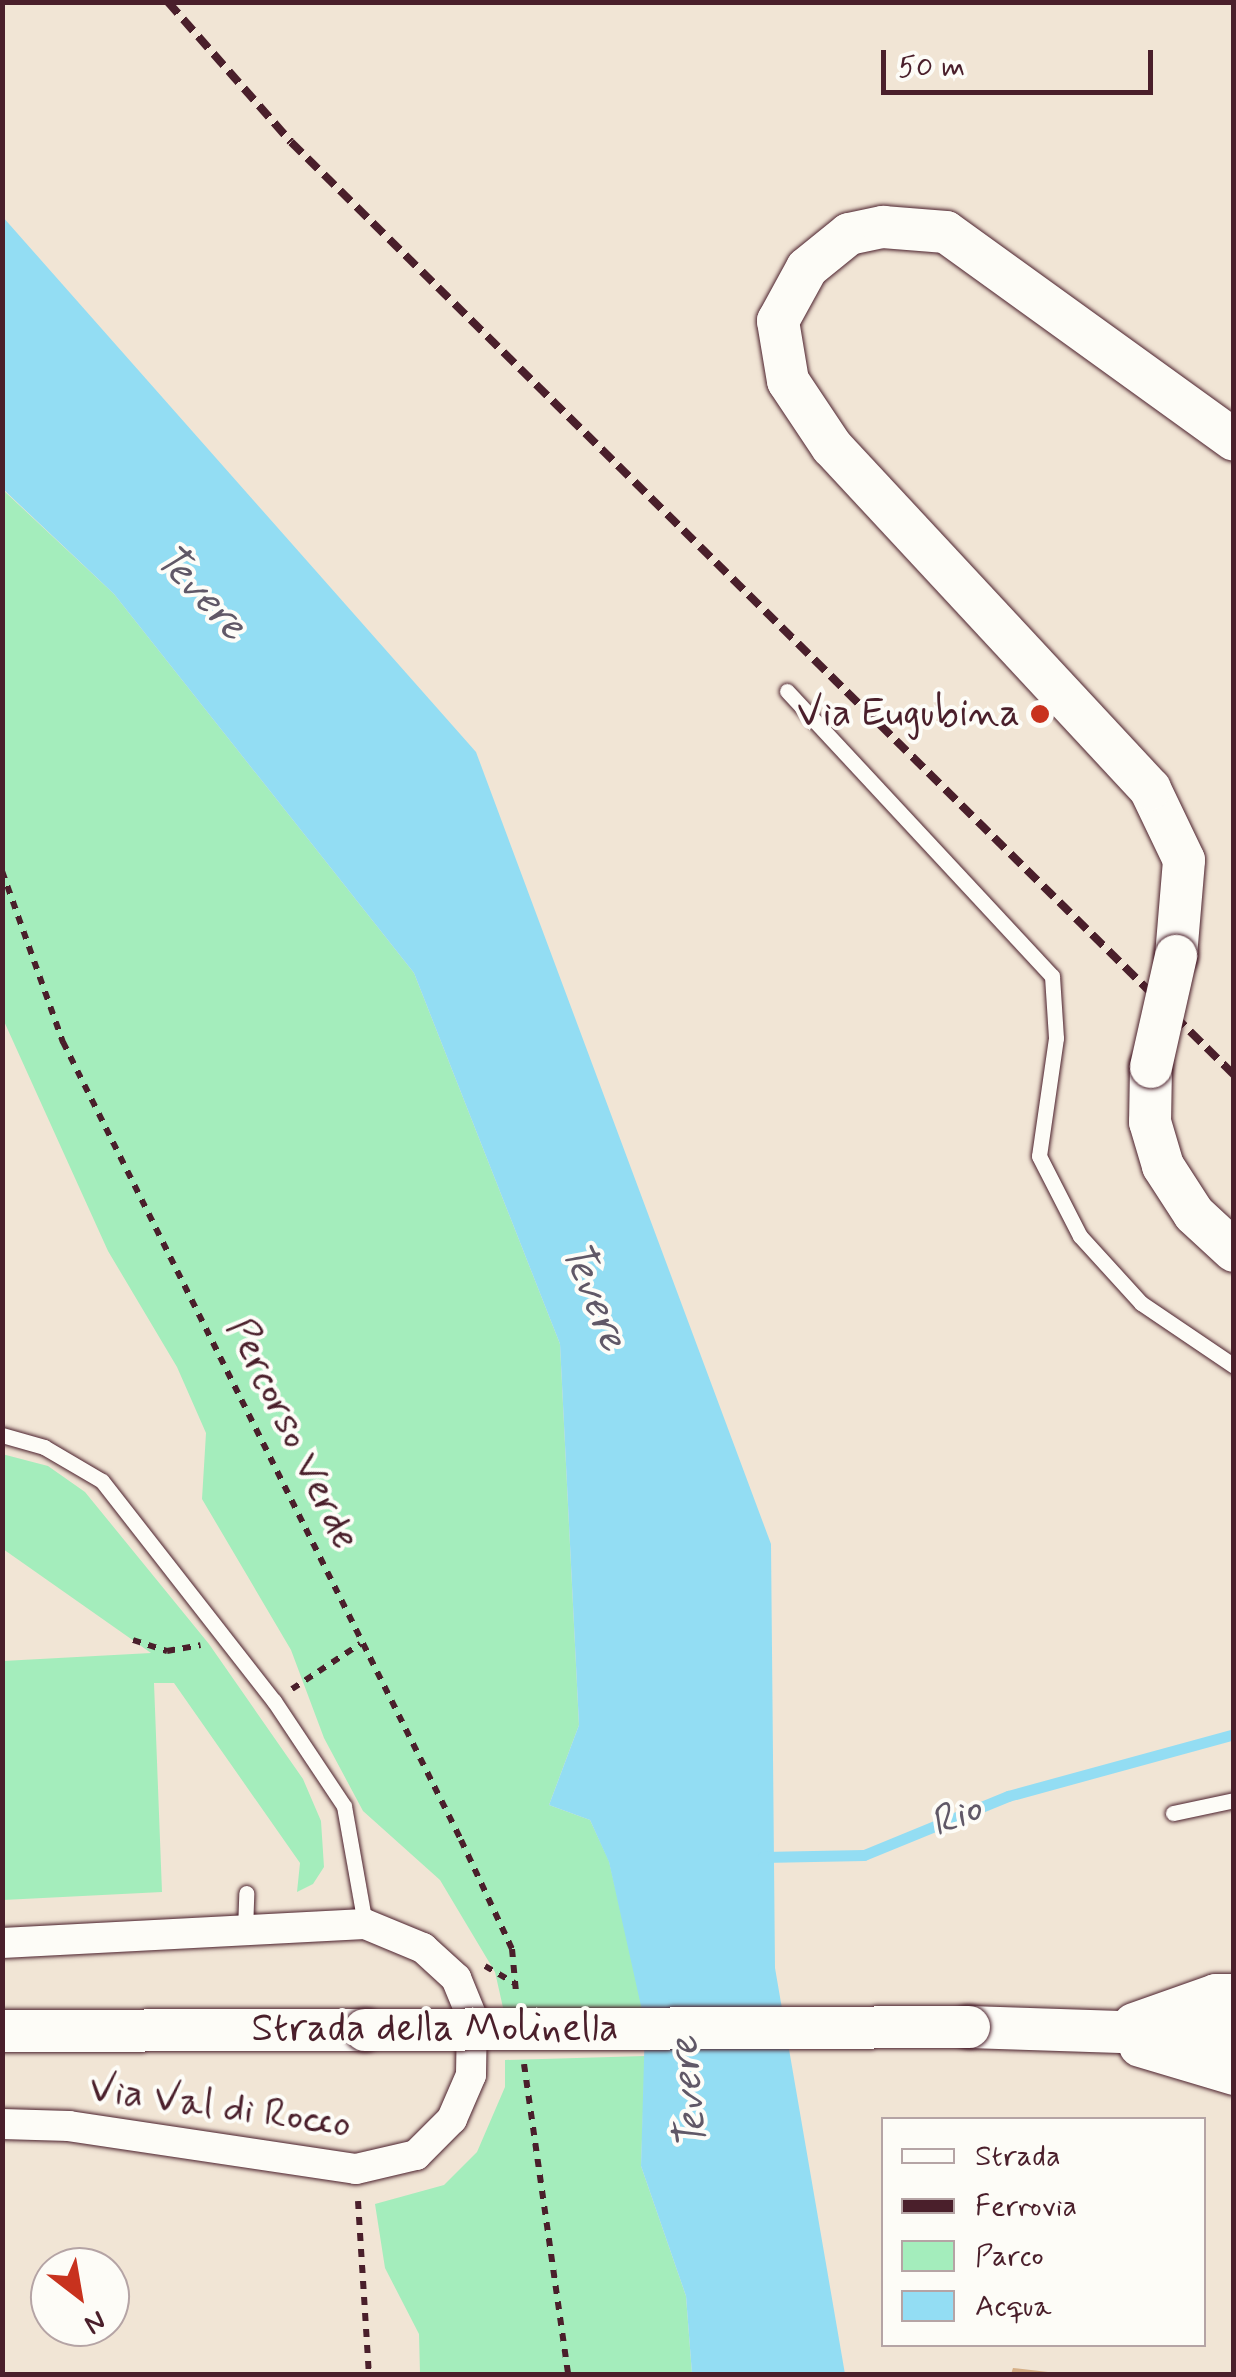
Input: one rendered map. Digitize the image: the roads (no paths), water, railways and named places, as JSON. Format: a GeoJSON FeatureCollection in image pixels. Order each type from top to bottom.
{"type":"FeatureCollection","features":[{"type":"Feature","properties":{"kind":"street"},"geometry":{"type":"LineString","coordinates":[[1234,440],[946,232],[883,227],[849,234],[806,268],[778,321],[788,381],[832,447],[1150,789],[1184,860],[1176,956],[1151,1068],[1150,1122],[1163,1166],[1194,1214],[1234,1251]]}},
{"type":"Feature","properties":{"kind":"street","name":"Via Val di Rocco"},"geometry":{"type":"LineString","coordinates":[[2,1943],[365,1924],[424,1948],[456,1978],[472,2017],[470,2074],[452,2119],[416,2155],[356,2169],[69,2126],[2,2124]]}},
{"type":"Feature","properties":{"kind":"street","name":"Strada della Molinella"},"geometry":{"type":"LineString","coordinates":[[1107,2034],[1216,1995],[1234,1995]]}},
{"type":"Feature","properties":{"kind":"street","name":"Strada della Molinella"},"geometry":{"type":"LineString","coordinates":[[2,2031],[969,2027],[1234,2036]]}},
{"type":"Feature","properties":{"kind":"street"},"geometry":{"type":"LineString","coordinates":[[1107,2034],[1234,2074]]}},
{"type":"Feature","properties":{"kind":"lane"},"geometry":{"type":"LineString","coordinates":[[787,691],[1052,976],[1056,1038],[1039,1156],[1080,1236],[1141,1303],[1234,1366]]}},
{"type":"Feature","properties":{"kind":"lane"},"geometry":{"type":"LineString","coordinates":[[2,1435],[44,1447],[102,1480],[274,1700],[344,1806],[365,1924]]}},
{"type":"Feature","properties":{"kind":"lane"},"geometry":{"type":"LineString","coordinates":[[1174,1813],[1234,1800]]}},
{"type":"Feature","properties":{"kind":"lane"},"geometry":{"type":"LineString","coordinates":[[246,1893],[246,1930]]}},
{"type":"Feature","properties":{"kind":"water","name":"Tevere"},"geometry":{"type":"Polygon","coordinates":[[[2,216],[476,752],[771,1544],[775,1968],[845,2374],[692,2374],[686,2296],[641,2166],[645,2024],[609,1862],[590,1820],[549,1805],[579,1725],[560,1344],[414,973],[114,594],[3,489],[2,216]]]}},
{"type":"Feature","properties":{"kind":"waterway","name":"Rio"},"geometry":{"type":"LineString","coordinates":[[763,1857],[864,1855],[1008,1796],[1234,1734]]}},
{"type":"Feature","properties":{"kind":"railway"},"geometry":{"type":"LineString","coordinates":[[168,2],[291,142],[1234,1075]]}},
{"type":"Feature","properties":{"kind":"place","name":"Via Eugubina"},"geometry":{"type":"Point","coordinates":[1040,714]}}]}
